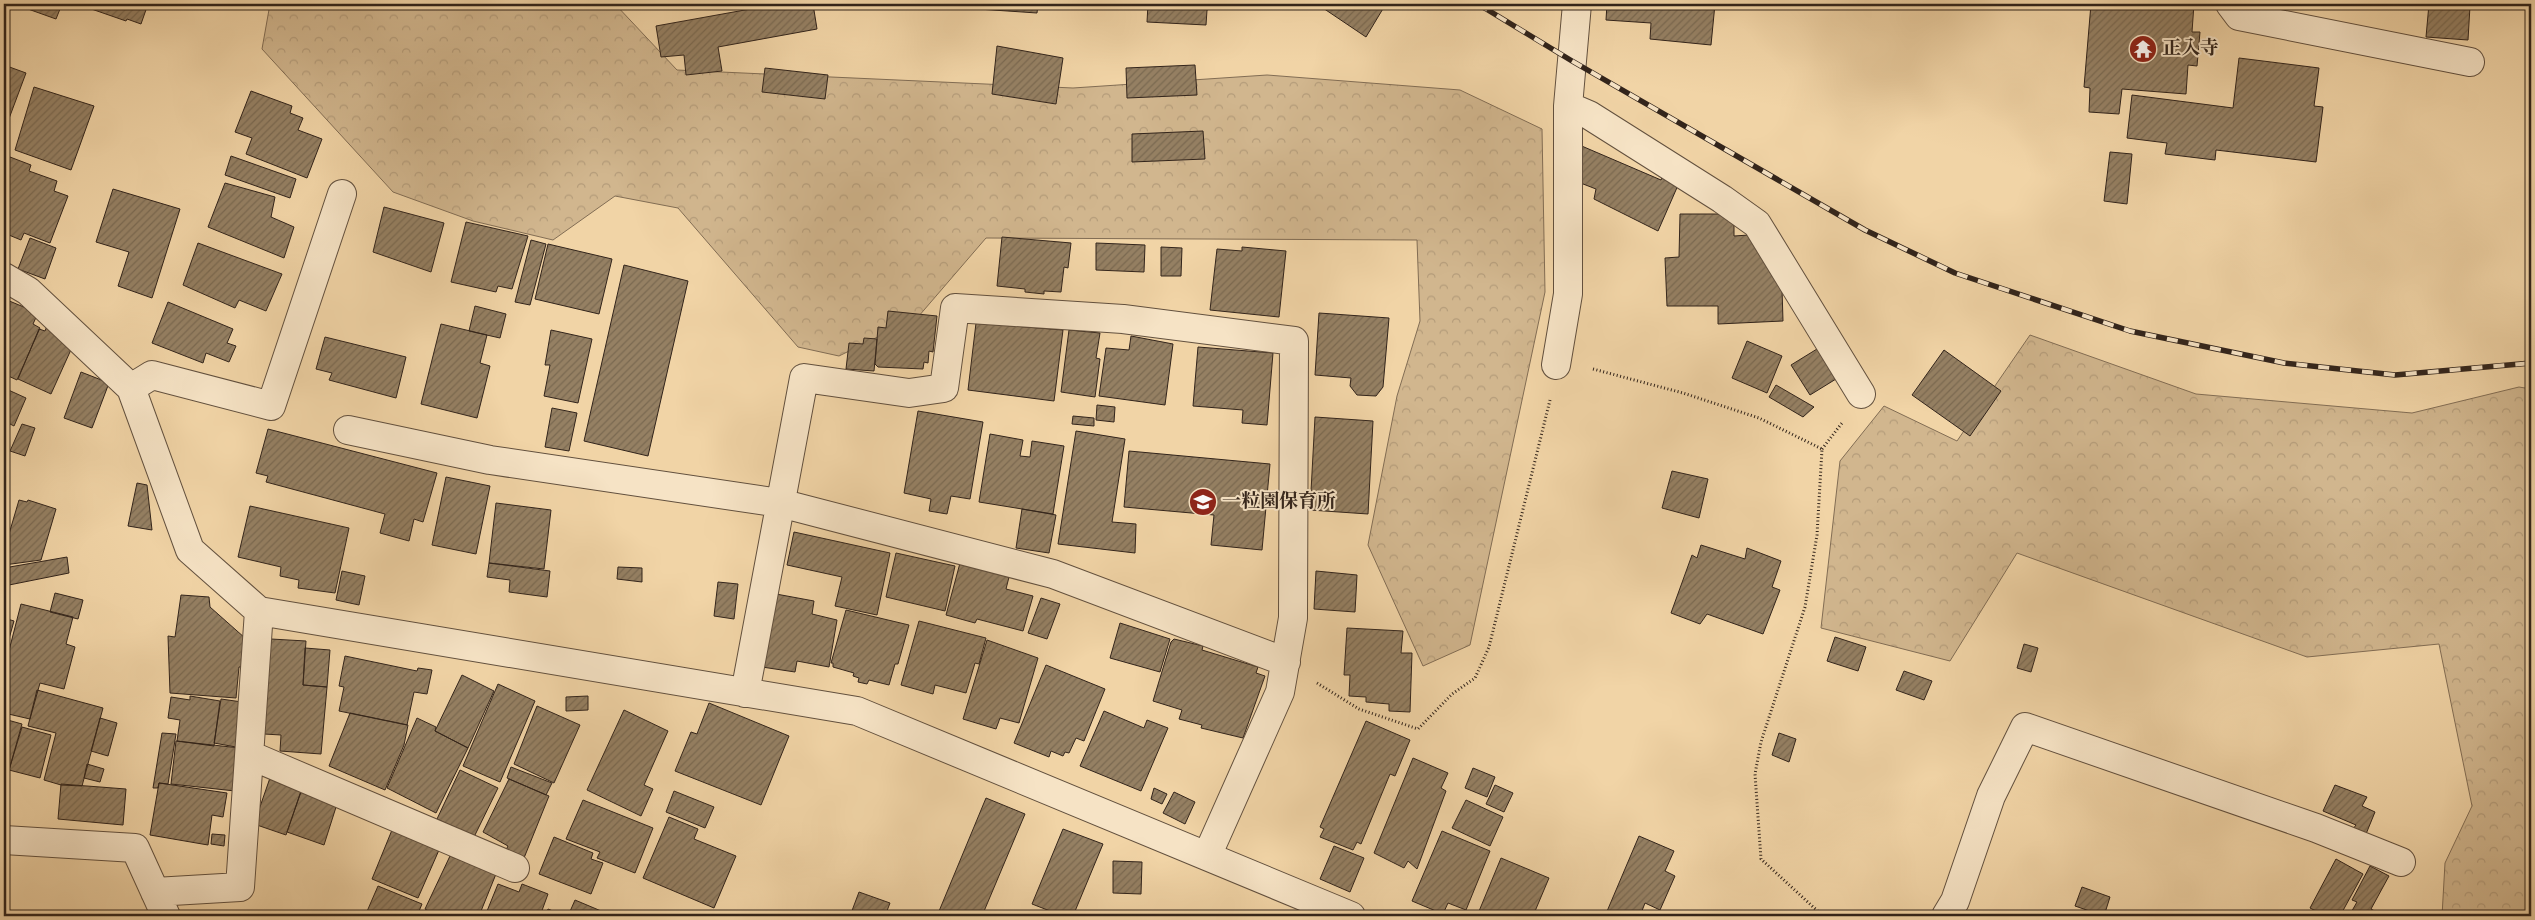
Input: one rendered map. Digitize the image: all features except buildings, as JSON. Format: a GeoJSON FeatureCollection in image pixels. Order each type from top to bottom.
{"type":"FeatureCollection","features":[{"type":"Feature","properties":{"kind":"street"},"geometry":{"type":"LineString","coordinates":[[1556,365],[1568,294],[1568,106],[1577,4]]}},
{"type":"Feature","properties":{"kind":"street"},"geometry":{"type":"LineString","coordinates":[[2230,4],[2239,16],[2470,62]]}},
{"type":"Feature","properties":{"kind":"street"},"geometry":{"type":"LineString","coordinates":[[1568,106],[1589,115],[1722,199],[1757,224],[1860,394]]}},
{"type":"Feature","properties":{"kind":"street"},"geometry":{"type":"LineString","coordinates":[[131,388],[152,375],[271,406],[342,194]]}},
{"type":"Feature","properties":{"kind":"street"},"geometry":{"type":"LineString","coordinates":[[4,278],[28,291],[131,388],[190,550],[259,611],[858,711],[1351,916]]}},
{"type":"Feature","properties":{"kind":"street"},"geometry":{"type":"LineString","coordinates":[[745,693],[804,378],[909,394],[944,388],[955,308],[1123,319],[1294,341],[1294,618],[1280,692],[1207,856]]}},
{"type":"Feature","properties":{"kind":"street"},"geometry":{"type":"LineString","coordinates":[[348,430],[490,460],[780,503],[1053,574],[1286,662]]}},
{"type":"Feature","properties":{"kind":"street"},"geometry":{"type":"LineString","coordinates":[[4,840],[135,848],[161,904],[240,887],[259,611]]}},
{"type":"Feature","properties":{"kind":"street"},"geometry":{"type":"LineString","coordinates":[[1946,916],[1954,901],[1991,796],[2025,728],[2316,828],[2401,862]]}},
{"type":"Feature","properties":{"kind":"street"},"geometry":{"type":"LineString","coordinates":[[248,759],[259,759],[515,868]]}},
{"type":"Feature","properties":{"kind":"path"},"geometry":{"type":"LineString","coordinates":[[1286,662],[1359,709],[1418,729],[1452,694],[1475,678],[1489,647],[1547,415],[1556,365],[1593,369],[1682,393],[1759,418],[1822,448],[1817,535],[1804,607],[1761,742],[1755,774],[1761,858],[1823,916]]}},
{"type":"Feature","properties":{"kind":"green space"},"geometry":{"type":"Polygon","coordinates":[[[270,4],[615,4],[677,70],[1073,88],[1267,75],[1460,90],[1542,129],[1545,292],[1470,645],[1423,666],[1368,545],[1397,396],[1420,321],[1417,240],[986,238],[918,317],[839,356],[798,347],[678,208],[615,196],[553,240],[473,221],[393,192],[262,49],[270,4]]]}},
{"type":"Feature","properties":{"kind":"green space"},"geometry":{"type":"Polygon","coordinates":[[[2030,335],[2196,394],[2412,413],[2519,387],[2531,389],[2531,916],[2442,916],[2445,863],[2472,806],[2439,644],[2307,657],[2017,553],[1950,661],[1821,628],[1840,461],[1884,406],[1957,441],[2030,335]]]}},
{"type":"Feature","properties":{"kind":"railway"},"geometry":{"type":"LineString","coordinates":[[1478,4],[1572,61],[1865,230],[1955,273],[2130,331],[2284,363],[2395,375],[2531,363]]}},
{"type":"Feature","properties":{"kind":"place","name":"正入寺"},"geometry":{"type":"Point","coordinates":[2143,49]}},
{"type":"Feature","properties":{"kind":"place","name":"一粒園保育所"},"geometry":{"type":"Point","coordinates":[1203,502]}}]}
